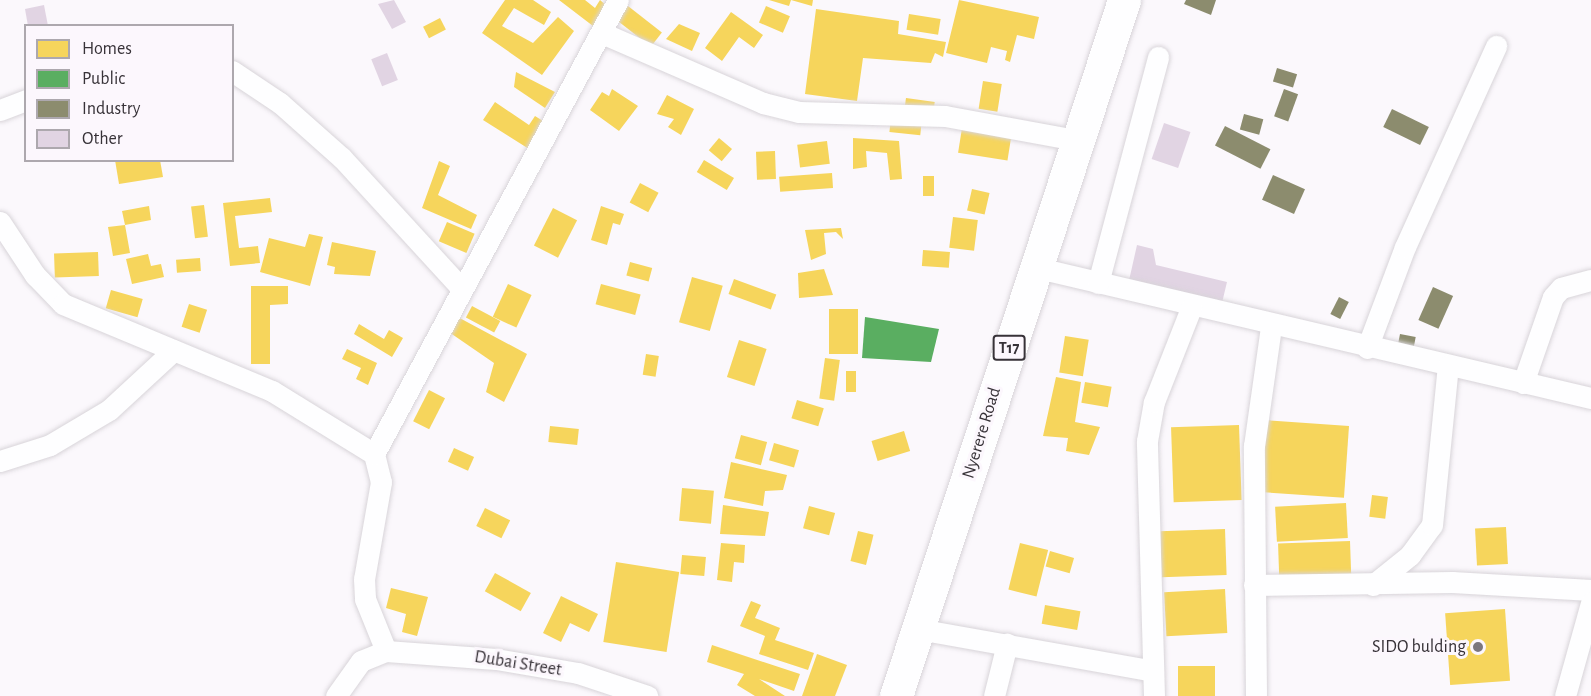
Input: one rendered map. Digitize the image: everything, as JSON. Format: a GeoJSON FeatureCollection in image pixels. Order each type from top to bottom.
{"type":"FeatureCollection","features":[{"type":"Feature","properties":{"kind":"main road","name":"Nyerere Road"},"geometry":{"type":"LineString","coordinates":[[896,696],[1034,267],[1124,0]]}},
{"type":"Feature","properties":{"kind":"street"},"geometry":{"type":"LineString","coordinates":[[336,696],[361,661],[386,651],[364,589],[381,482],[374,453],[460,287],[602,33],[618,0]]}},
{"type":"Feature","properties":{"kind":"street"},"geometry":{"type":"LineString","coordinates":[[602,33],[763,103],[799,112],[945,116],[1077,140]]}},
{"type":"Feature","properties":{"kind":"street"},"geometry":{"type":"LineString","coordinates":[[1367,348],[1405,247],[1496,46]]}},
{"type":"Feature","properties":{"kind":"street"},"geometry":{"type":"LineString","coordinates":[[1098,283],[1158,57]]}},
{"type":"Feature","properties":{"kind":"street"},"geometry":{"type":"LineString","coordinates":[[234,72],[280,103],[342,158],[460,287]]}},
{"type":"Feature","properties":{"kind":"street"},"geometry":{"type":"LineString","coordinates":[[0,110],[24,101]]}},
{"type":"Feature","properties":{"kind":"street"},"geometry":{"type":"LineString","coordinates":[[0,222],[35,275],[63,304],[272,391],[374,453]]}},
{"type":"Feature","properties":{"kind":"street"},"geometry":{"type":"LineString","coordinates":[[1034,267],[1271,327],[1591,398]]}},
{"type":"Feature","properties":{"kind":"street"},"geometry":{"type":"LineString","coordinates":[[1523,383],[1552,297],[1561,288],[1591,280]]}},
{"type":"Feature","properties":{"kind":"street"},"geometry":{"type":"LineString","coordinates":[[1154,696],[1147,441],[1154,402],[1191,308]]}},
{"type":"Feature","properties":{"kind":"street"},"geometry":{"type":"LineString","coordinates":[[1256,696],[1254,446],[1271,327]]}},
{"type":"Feature","properties":{"kind":"street"},"geometry":{"type":"LineString","coordinates":[[0,461],[50,445],[109,411],[174,350]]}},
{"type":"Feature","properties":{"kind":"street"},"geometry":{"type":"LineString","coordinates":[[1373,585],[1417,549],[1432,525],[1448,366]]}},
{"type":"Feature","properties":{"kind":"street"},"geometry":{"type":"LineString","coordinates":[[1254,585],[1373,585],[1452,582],[1591,590]]}},
{"type":"Feature","properties":{"kind":"street"},"geometry":{"type":"LineString","coordinates":[[1565,696],[1591,603]]}},
{"type":"Feature","properties":{"kind":"street"},"geometry":{"type":"LineString","coordinates":[[918,629],[1153,671]]}},
{"type":"Feature","properties":{"kind":"street"},"geometry":{"type":"LineString","coordinates":[[994,696],[1007,645]]}},
{"type":"Feature","properties":{"kind":"street","name":"Dubai Street"},"geometry":{"type":"LineString","coordinates":[[386,651],[496,659],[610,689],[647,696]]}},
{"type":"Feature","properties":{"kind":"building: Homes"},"geometry":{"type":"Polygon","coordinates":[[[505,0],[533,0],[551,12],[544,25],[514,8],[502,26],[533,43],[558,17],[574,31],[542,75],[482,33],[505,0]]]}},
{"type":"Feature","properties":{"kind":"building: Homes"},"geometry":{"type":"Polygon","coordinates":[[[559,0],[585,0],[595,8],[600,0],[608,7],[593,26],[559,0]]]}},
{"type":"Feature","properties":{"kind":"building: Homes"},"geometry":{"type":"Polygon","coordinates":[[[769,0],[791,0],[789,6],[769,0]]]}},
{"type":"Feature","properties":{"kind":"building: Homes"},"geometry":{"type":"Polygon","coordinates":[[[791,0],[813,0],[812,6],[791,0]]]}},
{"type":"Feature","properties":{"kind":"building: Homes"},"geometry":{"type":"Polygon","coordinates":[[[959,0],[1039,17],[1034,39],[1017,35],[1010,62],[1005,60],[1007,51],[991,47],[987,63],[946,53],[959,0]]]}},
{"type":"Feature","properties":{"kind":"building: Homes"},"geometry":{"type":"Polygon","coordinates":[[[628,6],[662,32],[651,47],[617,20],[628,6]]]}},
{"type":"Feature","properties":{"kind":"building: Homes"},"geometry":{"type":"Polygon","coordinates":[[[766,6],[790,16],[783,33],[759,23],[766,6]]]}},
{"type":"Feature","properties":{"kind":"building: Homes"},"geometry":{"type":"Polygon","coordinates":[[[816,9],[899,21],[898,34],[946,42],[943,57],[935,53],[931,63],[863,58],[857,101],[805,94],[816,9]]]}},
{"type":"Feature","properties":{"kind":"building: Homes"},"geometry":{"type":"Polygon","coordinates":[[[731,12],[763,35],[754,48],[739,37],[722,61],[705,48],[731,12]]]}},
{"type":"Feature","properties":{"kind":"building: Homes"},"geometry":{"type":"Polygon","coordinates":[[[909,14],[941,19],[938,35],[906,30],[909,14]]]}},
{"type":"Feature","properties":{"kind":"building: Homes"},"geometry":{"type":"Polygon","coordinates":[[[440,18],[446,30],[429,38],[423,27],[440,18]]]}},
{"type":"Feature","properties":{"kind":"building: Homes"},"geometry":{"type":"Polygon","coordinates":[[[679,24],[700,33],[692,51],[666,39],[679,24]]]}},
{"type":"Feature","properties":{"kind":"building: Homes"},"geometry":{"type":"Polygon","coordinates":[[[516,72],[555,92],[545,108],[514,87],[516,72]]]}},
{"type":"Feature","properties":{"kind":"building: Homes"},"geometry":{"type":"Polygon","coordinates":[[[983,81],[1002,84],[997,112],[979,109],[983,81]]]}},
{"type":"Feature","properties":{"kind":"building: Homes"},"geometry":{"type":"Polygon","coordinates":[[[612,89],[638,106],[619,131],[590,110],[602,92],[609,96],[612,89]]]}},
{"type":"Feature","properties":{"kind":"building: Homes"},"geometry":{"type":"Polygon","coordinates":[[[667,95],[694,109],[681,135],[668,127],[674,119],[657,114],[667,95]]]}},
{"type":"Feature","properties":{"kind":"building: Homes"},"geometry":{"type":"Polygon","coordinates":[[[906,98],[935,102],[933,115],[904,111],[906,98]]]}},
{"type":"Feature","properties":{"kind":"building: Homes"},"geometry":{"type":"Polygon","coordinates":[[[495,102],[529,125],[535,116],[543,121],[529,149],[483,120],[495,102]]]}},
{"type":"Feature","properties":{"kind":"building: Homes"},"geometry":{"type":"Polygon","coordinates":[[[891,117],[922,120],[920,135],[889,132],[891,117]]]}},
{"type":"Feature","properties":{"kind":"building: Homes"},"geometry":{"type":"Polygon","coordinates":[[[962,128],[1011,136],[1007,161],[958,153],[962,128]]]}},
{"type":"Feature","properties":{"kind":"building: Homes"},"geometry":{"type":"Polygon","coordinates":[[[719,138],[732,149],[722,161],[709,150],[719,138]]]}},
{"type":"Feature","properties":{"kind":"building: Homes"},"geometry":{"type":"Polygon","coordinates":[[[853,138],[899,141],[902,179],[890,180],[887,153],[866,151],[867,167],[853,169],[853,138]]]}},
{"type":"Feature","properties":{"kind":"building: Homes"},"geometry":{"type":"Polygon","coordinates":[[[827,141],[830,164],[800,167],[797,145],[827,141]]]}},
{"type":"Feature","properties":{"kind":"building: Homes"},"geometry":{"type":"Polygon","coordinates":[[[775,151],[776,179],[757,180],[756,152],[775,151]]]}},
{"type":"Feature","properties":{"kind":"building: Homes"},"geometry":{"type":"Polygon","coordinates":[[[704,160],[734,178],[727,190],[697,172],[704,160]]]}},
{"type":"Feature","properties":{"kind":"building: Homes"},"geometry":{"type":"Polygon","coordinates":[[[439,161],[450,166],[438,195],[477,215],[471,229],[422,208],[439,161]]]}},
{"type":"Feature","properties":{"kind":"building: Homes"},"geometry":{"type":"Polygon","coordinates":[[[115,162],[160,162],[163,177],[119,184],[115,162]]]}},
{"type":"Feature","properties":{"kind":"building: Homes"},"geometry":{"type":"Polygon","coordinates":[[[832,173],[833,188],[780,192],[779,177],[832,173]]]}},
{"type":"Feature","properties":{"kind":"building: Homes"},"geometry":{"type":"Polygon","coordinates":[[[923,176],[934,176],[934,196],[923,196],[923,176]]]}},
{"type":"Feature","properties":{"kind":"building: Homes"},"geometry":{"type":"Polygon","coordinates":[[[640,183],[659,193],[648,212],[630,202],[640,183]]]}},
{"type":"Feature","properties":{"kind":"building: Homes"},"geometry":{"type":"Polygon","coordinates":[[[972,189],[990,193],[985,214],[967,210],[972,189]]]}},
{"type":"Feature","properties":{"kind":"building: Homes"},"geometry":{"type":"Polygon","coordinates":[[[270,198],[272,212],[235,216],[239,248],[258,246],[260,263],[230,266],[223,203],[270,198]]]}},
{"type":"Feature","properties":{"kind":"building: Homes"},"geometry":{"type":"Polygon","coordinates":[[[204,205],[208,237],[195,238],[191,207],[204,205]]]}},
{"type":"Feature","properties":{"kind":"building: Homes"},"geometry":{"type":"Polygon","coordinates":[[[149,206],[151,220],[125,225],[122,211],[149,206]]]}},
{"type":"Feature","properties":{"kind":"building: Homes"},"geometry":{"type":"Polygon","coordinates":[[[601,206],[624,214],[620,225],[613,223],[607,245],[591,240],[601,206]]]}},
{"type":"Feature","properties":{"kind":"building: Homes"},"geometry":{"type":"Polygon","coordinates":[[[553,208],[577,220],[558,258],[534,245],[553,208]]]}},
{"type":"Feature","properties":{"kind":"building: Homes"},"geometry":{"type":"Polygon","coordinates":[[[953,217],[978,220],[974,251],[949,248],[953,217]]]}},
{"type":"Feature","properties":{"kind":"building: Homes"},"geometry":{"type":"Polygon","coordinates":[[[447,222],[475,234],[466,253],[439,241],[447,222]]]}},
{"type":"Feature","properties":{"kind":"building: Homes"},"geometry":{"type":"Polygon","coordinates":[[[125,225],[130,253],[113,256],[108,227],[125,225]]]}},
{"type":"Feature","properties":{"kind":"building: Homes"},"geometry":{"type":"Polygon","coordinates":[[[841,228],[843,239],[836,232],[824,233],[826,254],[811,260],[805,230],[841,228]]]}},
{"type":"Feature","properties":{"kind":"building: Homes"},"geometry":{"type":"Polygon","coordinates":[[[309,234],[323,237],[310,286],[260,272],[269,238],[305,247],[309,234]]]}},
{"type":"Feature","properties":{"kind":"building: Homes"},"geometry":{"type":"Polygon","coordinates":[[[332,242],[376,251],[370,276],[334,274],[335,267],[327,265],[332,242]]]}},
{"type":"Feature","properties":{"kind":"building: Homes"},"geometry":{"type":"Polygon","coordinates":[[[923,250],[950,252],[949,268],[922,266],[923,250]]]}},
{"type":"Feature","properties":{"kind":"building: Homes"},"geometry":{"type":"Polygon","coordinates":[[[98,252],[99,276],[55,278],[54,254],[98,252]]]}},
{"type":"Feature","properties":{"kind":"building: Homes"},"geometry":{"type":"Polygon","coordinates":[[[148,254],[151,266],[161,264],[164,277],[132,284],[126,259],[148,254]]]}},
{"type":"Feature","properties":{"kind":"building: Homes"},"geometry":{"type":"Polygon","coordinates":[[[200,258],[201,271],[177,273],[176,260],[200,258]]]}},
{"type":"Feature","properties":{"kind":"building: Homes"},"geometry":{"type":"Polygon","coordinates":[[[630,262],[652,268],[649,281],[626,276],[630,262]]]}},
{"type":"Feature","properties":{"kind":"building: Homes"},"geometry":{"type":"Polygon","coordinates":[[[824,269],[833,295],[799,298],[798,273],[824,269]]]}},
{"type":"Feature","properties":{"kind":"building: Homes"},"geometry":{"type":"Polygon","coordinates":[[[692,277],[723,286],[710,331],[679,322],[692,277]]]}},
{"type":"Feature","properties":{"kind":"building: Homes"},"geometry":{"type":"Polygon","coordinates":[[[734,279],[776,294],[771,309],[729,294],[734,279]]]}},
{"type":"Feature","properties":{"kind":"building: Homes"},"geometry":{"type":"Polygon","coordinates":[[[508,284],[532,295],[516,328],[493,317],[508,284]]]}},
{"type":"Feature","properties":{"kind":"building: Homes"},"geometry":{"type":"Polygon","coordinates":[[[601,284],[641,295],[635,315],[596,304],[601,284]]]}},
{"type":"Feature","properties":{"kind":"building: Homes"},"geometry":{"type":"Polygon","coordinates":[[[251,286],[288,286],[288,304],[270,305],[270,364],[251,364],[251,286]]]}},
{"type":"Feature","properties":{"kind":"building: Homes"},"geometry":{"type":"Polygon","coordinates":[[[111,290],[143,299],[137,317],[106,308],[111,290]]]}},
{"type":"Feature","properties":{"kind":"building: Homes"},"geometry":{"type":"Polygon","coordinates":[[[189,304],[207,310],[200,333],[182,327],[189,304]]]}},
{"type":"Feature","properties":{"kind":"building: Homes"},"geometry":{"type":"Polygon","coordinates":[[[472,306],[500,321],[494,333],[466,317],[472,306]]]}},
{"type":"Feature","properties":{"kind":"building: Homes"},"geometry":{"type":"Polygon","coordinates":[[[829,309],[858,309],[858,354],[829,354],[829,309]]]}},
{"type":"Feature","properties":{"kind":"building: Homes"},"geometry":{"type":"Polygon","coordinates":[[[454,315],[527,354],[504,402],[486,392],[494,363],[446,330],[454,315]]]}},
{"type":"Feature","properties":{"kind":"building: Homes"},"geometry":{"type":"Polygon","coordinates":[[[359,324],[384,339],[389,330],[403,338],[392,357],[354,334],[359,324]]]}},
{"type":"Feature","properties":{"kind":"building: Homes"},"geometry":{"type":"Polygon","coordinates":[[[1065,336],[1089,340],[1083,376],[1059,373],[1065,336]]]}},
{"type":"Feature","properties":{"kind":"building: Homes"},"geometry":{"type":"Polygon","coordinates":[[[739,340],[767,349],[755,386],[727,377],[739,340]]]}},
{"type":"Feature","properties":{"kind":"building: Homes"},"geometry":{"type":"Polygon","coordinates":[[[347,349],[377,363],[368,385],[356,379],[361,368],[342,359],[347,349]]]}},
{"type":"Feature","properties":{"kind":"building: Homes"},"geometry":{"type":"Polygon","coordinates":[[[646,354],[659,356],[656,377],[643,375],[646,354]]]}},
{"type":"Feature","properties":{"kind":"building: Homes"},"geometry":{"type":"Polygon","coordinates":[[[825,358],[840,360],[834,401],[819,399],[825,358]]]}},
{"type":"Feature","properties":{"kind":"building: Homes"},"geometry":{"type":"Polygon","coordinates":[[[846,371],[856,371],[856,392],[846,392],[846,371]]]}},
{"type":"Feature","properties":{"kind":"building: Homes"},"geometry":{"type":"Polygon","coordinates":[[[1056,377],[1081,382],[1075,422],[1100,427],[1089,455],[1066,451],[1068,438],[1043,436],[1056,377]]]}},
{"type":"Feature","properties":{"kind":"building: Homes"},"geometry":{"type":"Polygon","coordinates":[[[1085,382],[1112,387],[1108,407],[1081,403],[1085,382]]]}},
{"type":"Feature","properties":{"kind":"building: Homes"},"geometry":{"type":"Polygon","coordinates":[[[429,390],[445,398],[429,429],[413,421],[429,390]]]}},
{"type":"Feature","properties":{"kind":"building: Homes"},"geometry":{"type":"Polygon","coordinates":[[[797,400],[824,408],[818,426],[791,418],[797,400]]]}},
{"type":"Feature","properties":{"kind":"building: Homes"},"geometry":{"type":"Polygon","coordinates":[[[1264,420],[1349,426],[1344,498],[1259,492],[1264,420]]]}},
{"type":"Feature","properties":{"kind":"building: Homes"},"geometry":{"type":"Polygon","coordinates":[[[1239,425],[1242,500],[1174,502],[1171,427],[1239,425]]]}},
{"type":"Feature","properties":{"kind":"building: Homes"},"geometry":{"type":"Polygon","coordinates":[[[550,426],[579,429],[577,445],[548,442],[550,426]]]}},
{"type":"Feature","properties":{"kind":"building: Homes"},"geometry":{"type":"Polygon","coordinates":[[[904,431],[910,451],[878,461],[871,441],[904,431]]]}},
{"type":"Feature","properties":{"kind":"building: Homes"},"geometry":{"type":"Polygon","coordinates":[[[741,435],[767,442],[761,465],[735,458],[741,435]]]}},
{"type":"Feature","properties":{"kind":"building: Homes"},"geometry":{"type":"Polygon","coordinates":[[[774,443],[799,450],[794,467],[769,460],[774,443]]]}},
{"type":"Feature","properties":{"kind":"building: Homes"},"geometry":{"type":"Polygon","coordinates":[[[454,448],[474,457],[468,471],[448,462],[454,448]]]}},
{"type":"Feature","properties":{"kind":"building: Homes"},"geometry":{"type":"Polygon","coordinates":[[[731,462],[787,475],[783,490],[765,491],[763,506],[724,498],[731,462]]]}},
{"type":"Feature","properties":{"kind":"building: Homes"},"geometry":{"type":"Polygon","coordinates":[[[682,488],[714,491],[711,524],[679,521],[682,488]]]}},
{"type":"Feature","properties":{"kind":"building: Homes"},"geometry":{"type":"Polygon","coordinates":[[[1372,495],[1388,497],[1385,519],[1369,517],[1372,495]]]}},
{"type":"Feature","properties":{"kind":"building: Homes"},"geometry":{"type":"Polygon","coordinates":[[[1346,503],[1348,538],[1277,542],[1275,507],[1346,503]]]}},
{"type":"Feature","properties":{"kind":"building: Homes"},"geometry":{"type":"Polygon","coordinates":[[[723,505],[769,512],[765,536],[720,534],[723,505]]]}},
{"type":"Feature","properties":{"kind":"building: Homes"},"geometry":{"type":"Polygon","coordinates":[[[809,506],[835,513],[829,535],[803,528],[809,506]]]}},
{"type":"Feature","properties":{"kind":"building: Homes"},"geometry":{"type":"Polygon","coordinates":[[[485,508],[510,520],[501,538],[476,526],[485,508]]]}},
{"type":"Feature","properties":{"kind":"building: Homes"},"geometry":{"type":"Polygon","coordinates":[[[1506,527],[1508,564],[1477,566],[1475,529],[1506,527]]]}},
{"type":"Feature","properties":{"kind":"building: Homes"},"geometry":{"type":"Polygon","coordinates":[[[1225,529],[1227,575],[1162,577],[1160,531],[1225,529]]]}},
{"type":"Feature","properties":{"kind":"building: Homes"},"geometry":{"type":"Polygon","coordinates":[[[858,531],[874,535],[866,565],[851,561],[858,531]]]}},
{"type":"Feature","properties":{"kind":"building: Homes"},"geometry":{"type":"Polygon","coordinates":[[[1350,541],[1351,574],[1279,576],[1278,544],[1350,541]]]}},
{"type":"Feature","properties":{"kind":"building: Homes"},"geometry":{"type":"Polygon","coordinates":[[[721,543],[745,545],[744,563],[734,562],[732,582],[717,580],[721,543]]]}},
{"type":"Feature","properties":{"kind":"building: Homes"},"geometry":{"type":"Polygon","coordinates":[[[1020,543],[1048,550],[1037,597],[1008,590],[1020,543]]]}},
{"type":"Feature","properties":{"kind":"building: Homes"},"geometry":{"type":"Polygon","coordinates":[[[1050,551],[1074,558],[1070,573],[1046,566],[1050,551]]]}},
{"type":"Feature","properties":{"kind":"building: Homes"},"geometry":{"type":"Polygon","coordinates":[[[682,555],[706,557],[704,576],[680,574],[682,555]]]}},
{"type":"Feature","properties":{"kind":"building: Homes"},"geometry":{"type":"Polygon","coordinates":[[[616,562],[679,572],[667,652],[603,642],[616,562]]]}},
{"type":"Feature","properties":{"kind":"building: Homes"},"geometry":{"type":"Polygon","coordinates":[[[495,573],[531,593],[521,611],[485,591],[495,573]]]}},
{"type":"Feature","properties":{"kind":"building: Homes"},"geometry":{"type":"Polygon","coordinates":[[[391,588],[428,597],[417,636],[402,632],[406,614],[386,608],[391,588]]]}},
{"type":"Feature","properties":{"kind":"building: Homes"},"geometry":{"type":"Polygon","coordinates":[[[1225,589],[1227,633],[1166,636],[1164,592],[1225,589]]]}},
{"type":"Feature","properties":{"kind":"building: Homes"},"geometry":{"type":"Polygon","coordinates":[[[561,596],[598,614],[589,632],[570,623],[561,642],[543,633],[561,596]]]}},
{"type":"Feature","properties":{"kind":"building: Homes"},"geometry":{"type":"Polygon","coordinates":[[[751,601],[761,605],[755,618],[780,628],[775,640],[814,653],[808,670],[759,654],[765,636],[740,626],[751,601]]]}},
{"type":"Feature","properties":{"kind":"building: Homes"},"geometry":{"type":"Polygon","coordinates":[[[1045,605],[1080,611],[1077,630],[1042,624],[1045,605]]]}},
{"type":"Feature","properties":{"kind":"building: Homes","name":"SIDO bulding"},"geometry":{"type":"Polygon","coordinates":[[[1505,609],[1510,681],[1450,685],[1445,613],[1505,609]]]}},
{"type":"Feature","properties":{"kind":"building: Homes"},"geometry":{"type":"Polygon","coordinates":[[[712,645],[800,674],[794,691],[759,679],[785,696],[755,696],[737,685],[744,674],[707,662],[712,645]]]}},
{"type":"Feature","properties":{"kind":"building: Homes"},"geometry":{"type":"Polygon","coordinates":[[[817,654],[847,665],[835,696],[802,696],[817,654]]]}},
{"type":"Feature","properties":{"kind":"building: Homes"},"geometry":{"type":"Polygon","coordinates":[[[1178,666],[1215,666],[1215,696],[1178,696],[1178,666]]]}},
{"type":"Feature","properties":{"kind":"building: Public"},"geometry":{"type":"Polygon","coordinates":[[[865,317],[939,329],[931,362],[862,358],[865,317]]]}},
{"type":"Feature","properties":{"kind":"building: Industry"},"geometry":{"type":"Polygon","coordinates":[[[1186,0],[1216,0],[1211,15],[1184,4],[1186,0]]]}},
{"type":"Feature","properties":{"kind":"building: Industry"},"geometry":{"type":"Polygon","coordinates":[[[1277,68],[1297,74],[1293,88],[1273,81],[1277,68]]]}},
{"type":"Feature","properties":{"kind":"building: Industry"},"geometry":{"type":"Polygon","coordinates":[[[1284,89],[1298,94],[1288,121],[1274,116],[1284,89]]]}},
{"type":"Feature","properties":{"kind":"building: Industry"},"geometry":{"type":"Polygon","coordinates":[[[1392,109],[1429,127],[1420,145],[1383,127],[1392,109]]]}},
{"type":"Feature","properties":{"kind":"building: Industry"},"geometry":{"type":"Polygon","coordinates":[[[1244,114],[1263,119],[1259,135],[1240,129],[1244,114]]]}},
{"type":"Feature","properties":{"kind":"building: Industry"},"geometry":{"type":"Polygon","coordinates":[[[1225,126],[1270,149],[1260,169],[1215,146],[1225,126]]]}},
{"type":"Feature","properties":{"kind":"building: Industry"},"geometry":{"type":"Polygon","coordinates":[[[1273,175],[1305,189],[1294,214],[1262,200],[1273,175]]]}},
{"type":"Feature","properties":{"kind":"building: Industry"},"geometry":{"type":"Polygon","coordinates":[[[1433,287],[1453,296],[1438,329],[1418,320],[1433,287]]]}},
{"type":"Feature","properties":{"kind":"building: Industry"},"geometry":{"type":"Polygon","coordinates":[[[1339,297],[1349,302],[1340,319],[1330,314],[1339,297]]]}},
{"type":"Feature","properties":{"kind":"building: Industry"},"geometry":{"type":"Polygon","coordinates":[[[1400,334],[1416,337],[1412,354],[1397,351],[1400,334]]]}},
{"type":"Feature","properties":{"kind":"building: Other"},"geometry":{"type":"Polygon","coordinates":[[[394,0],[406,22],[392,29],[378,4],[394,0]]]}},
{"type":"Feature","properties":{"kind":"building: Other"},"geometry":{"type":"Polygon","coordinates":[[[44,5],[48,24],[28,24],[25,9],[44,5]]]}},
{"type":"Feature","properties":{"kind":"building: Other"},"geometry":{"type":"Polygon","coordinates":[[[387,53],[398,80],[382,86],[371,59],[387,53]]]}},
{"type":"Feature","properties":{"kind":"building: Other"},"geometry":{"type":"Polygon","coordinates":[[[1164,123],[1190,132],[1178,168],[1152,159],[1164,123]]]}},
{"type":"Feature","properties":{"kind":"building: Other"},"geometry":{"type":"Polygon","coordinates":[[[1137,245],[1153,249],[1156,265],[1227,282],[1221,307],[1128,285],[1137,245]]]}},
{"type":"Feature","properties":{"kind":"place","name":"SIDO bulding"},"geometry":{"type":"Point","coordinates":[1478,647]}}]}
